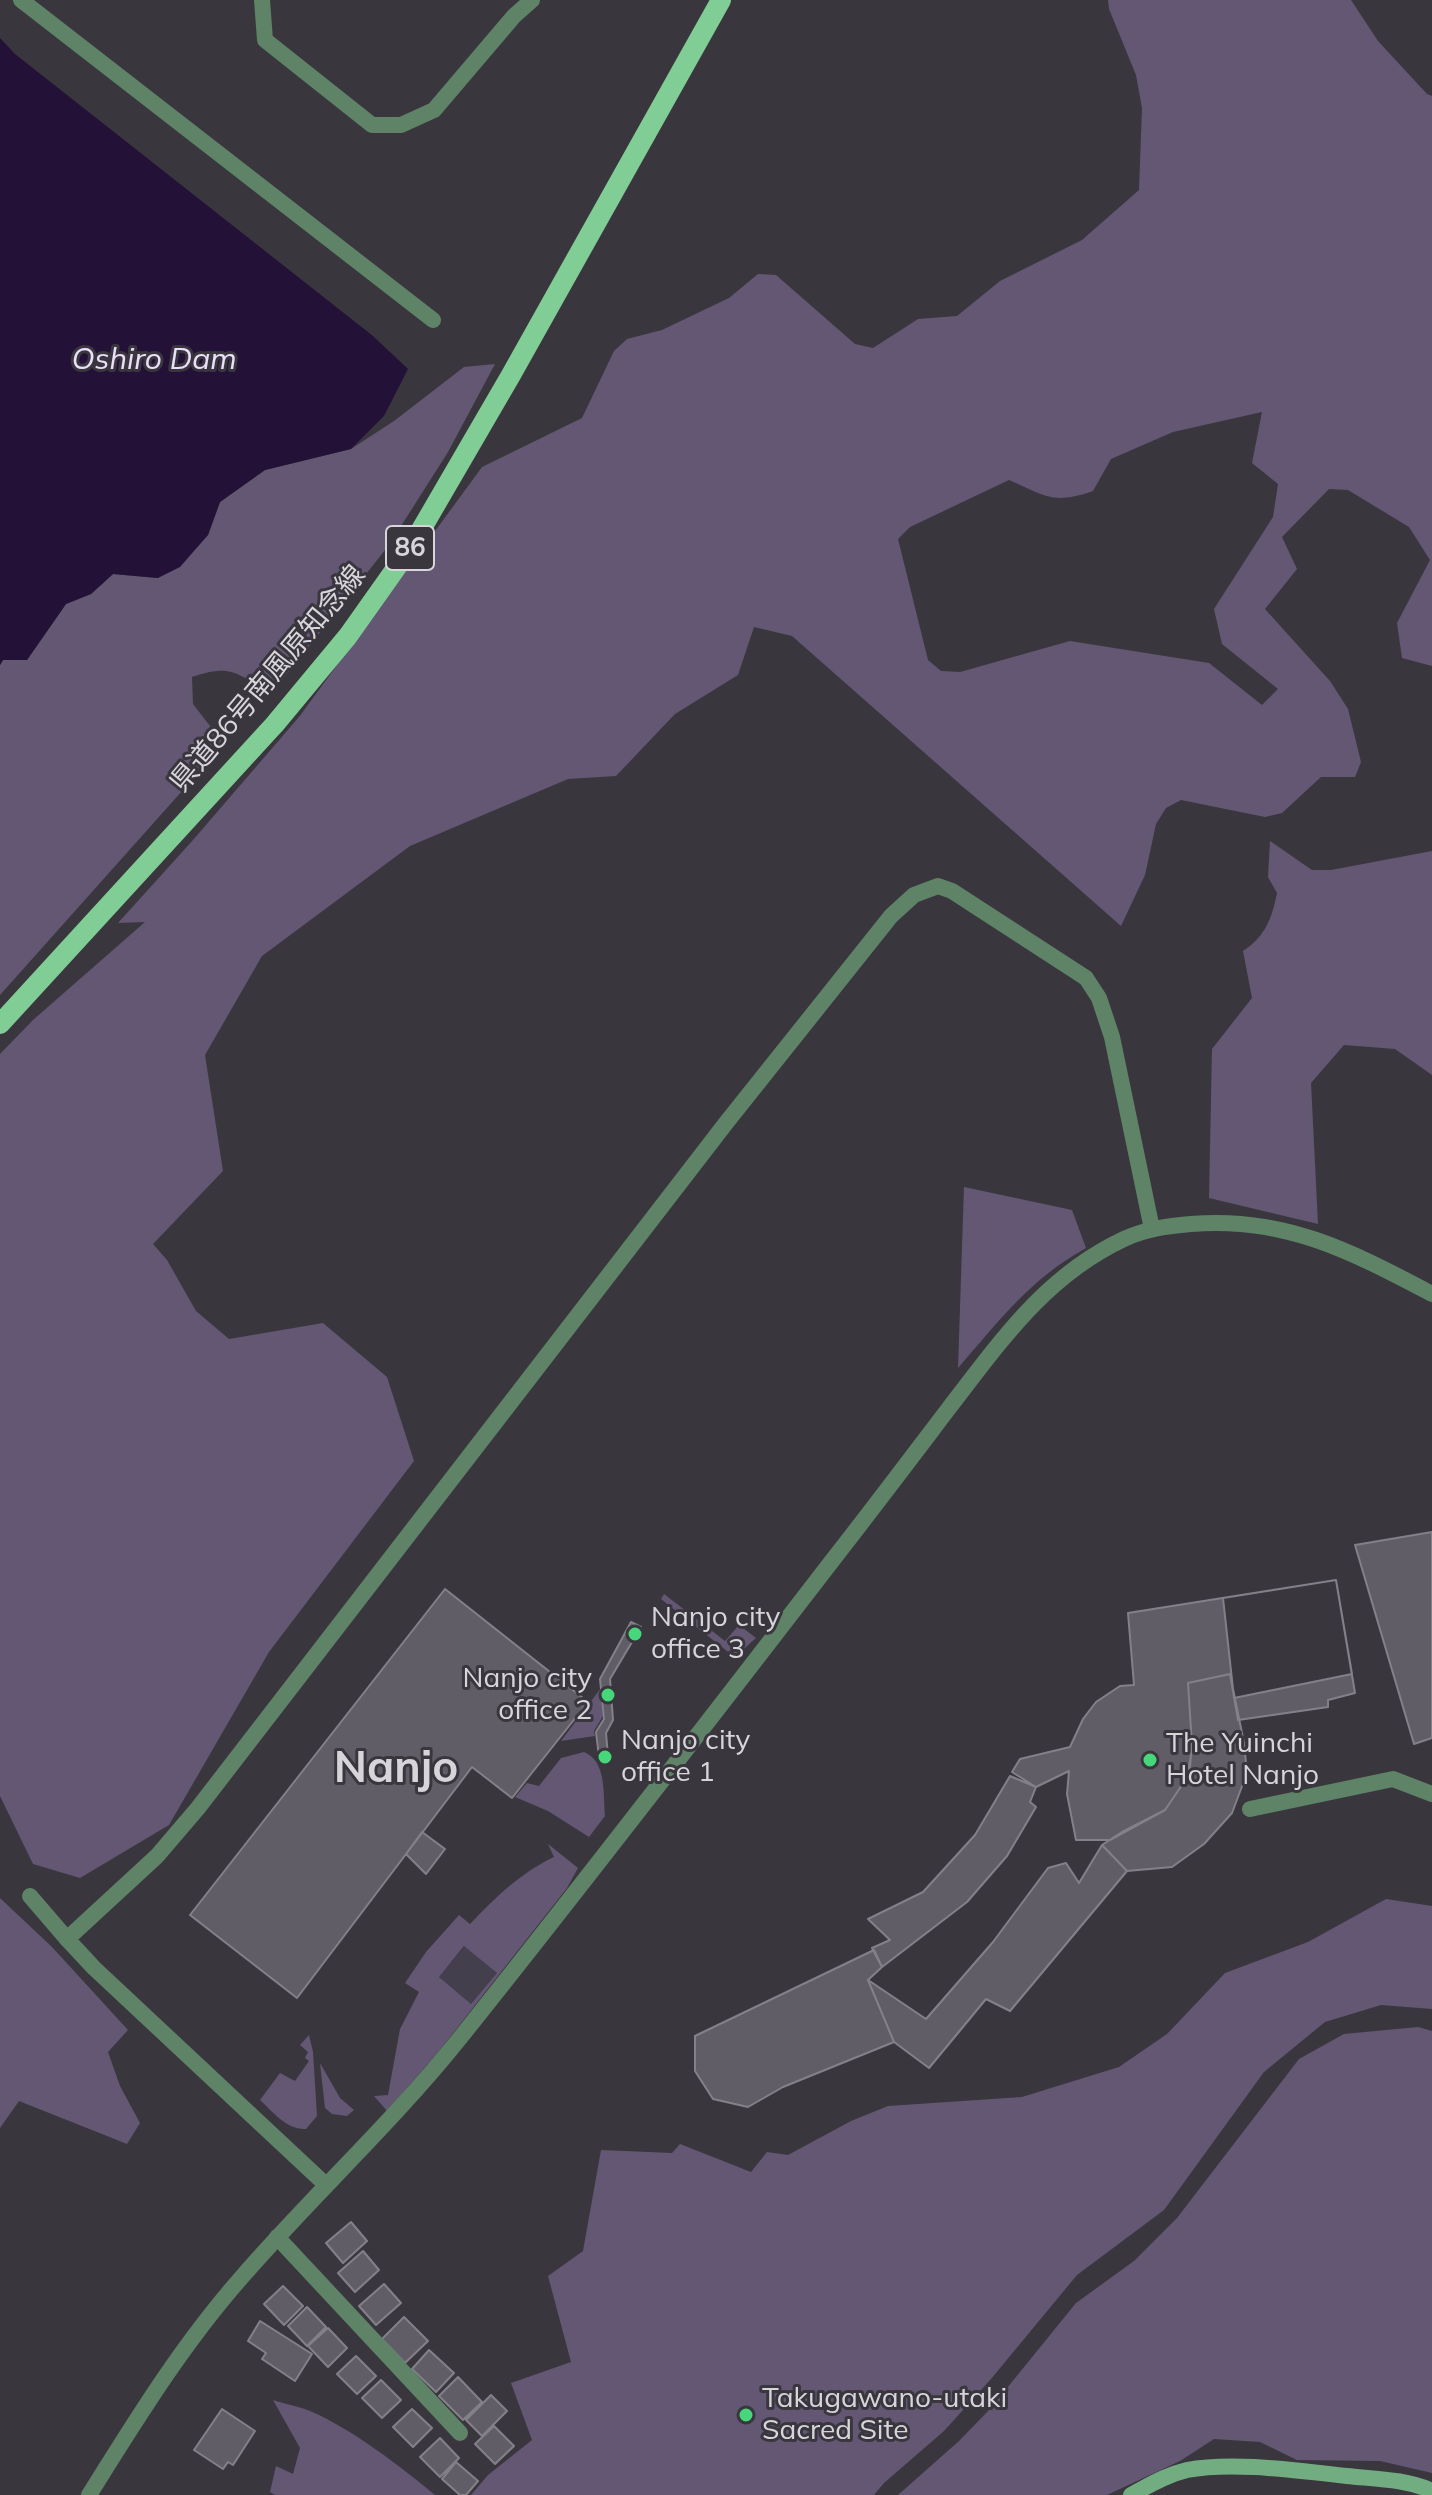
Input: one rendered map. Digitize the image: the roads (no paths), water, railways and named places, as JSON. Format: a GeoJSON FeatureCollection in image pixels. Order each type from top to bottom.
{"type":"FeatureCollection","features":[{"type":"Feature","properties":{"kind":"main road","name":"県道86号南風原知念線"},"geometry":{"type":"LineString","coordinates":[[0,1024],[275,724],[348,636],[411,547],[721,0]]}},
{"type":"Feature","properties":{"kind":"main road"},"geometry":{"type":"LineString","coordinates":[[1131,2495],[1167,2475],[1204,2468],[1325,2474],[1403,2482],[1432,2491]]}},
{"type":"Feature","properties":{"kind":"street"},"geometry":{"type":"LineString","coordinates":[[21,0],[433,320]]}},
{"type":"Feature","properties":{"kind":"street"},"geometry":{"type":"LineString","coordinates":[[262,0],[265,40],[372,125],[401,125],[434,110],[514,16],[532,0]]}},
{"type":"Feature","properties":{"kind":"street"},"geometry":{"type":"LineString","coordinates":[[67,1939],[157,1856],[198,1808],[726,1123],[891,916],[914,895],[938,886],[952,891],[1086,978],[1099,998],[1112,1037],[1152,1229]]}},
{"type":"Feature","properties":{"kind":"street"},"geometry":{"type":"LineString","coordinates":[[89,2495],[183,2349],[217,2306],[277,2237],[394,2115],[471,2024],[1019,1320],[1042,1295],[1069,1271],[1130,1236],[1152,1229],[1216,1222],[1243,1222],[1321,1240],[1432,1294]]}},
{"type":"Feature","properties":{"kind":"street"},"geometry":{"type":"LineString","coordinates":[[1250,1809],[1393,1779],[1432,1794]]}},
{"type":"Feature","properties":{"kind":"street"},"geometry":{"type":"LineString","coordinates":[[30,1896],[94,1968],[326,2185]]}},
{"type":"Feature","properties":{"kind":"street"},"geometry":{"type":"LineString","coordinates":[[277,2237],[460,2433]]}},
{"type":"Feature","properties":{"kind":"water","name":"Oshiro Dam"},"geometry":{"type":"Polygon","coordinates":[[[0,38],[15,54],[373,336],[408,369],[384,416],[351,449],[265,470],[220,502],[208,535],[180,567],[158,578],[113,574],[91,594],[66,604],[27,660],[3,660],[0,665],[0,38]]]}},
{"type":"Feature","properties":{"kind":"place","name":"Nanjo city office 3"},"geometry":{"type":"Point","coordinates":[635,1634]}},
{"type":"Feature","properties":{"kind":"place","name":"Nanjo city office 2"},"geometry":{"type":"Point","coordinates":[608,1695]}},
{"type":"Feature","properties":{"kind":"place","name":"Nanjo city office 1"},"geometry":{"type":"Point","coordinates":[605,1757]}},
{"type":"Feature","properties":{"kind":"place","name":"The Yuinchi Hotel Nanjo"},"geometry":{"type":"Point","coordinates":[1150,1760]}},
{"type":"Feature","properties":{"kind":"place","name":"Takugawano-utaki Sacred Site"},"geometry":{"type":"Point","coordinates":[746,2415]}},
{"type":"Feature","properties":{"kind":"district","name":"Nanjo"},"geometry":{"type":"Point","coordinates":[396,1769]}}]}
